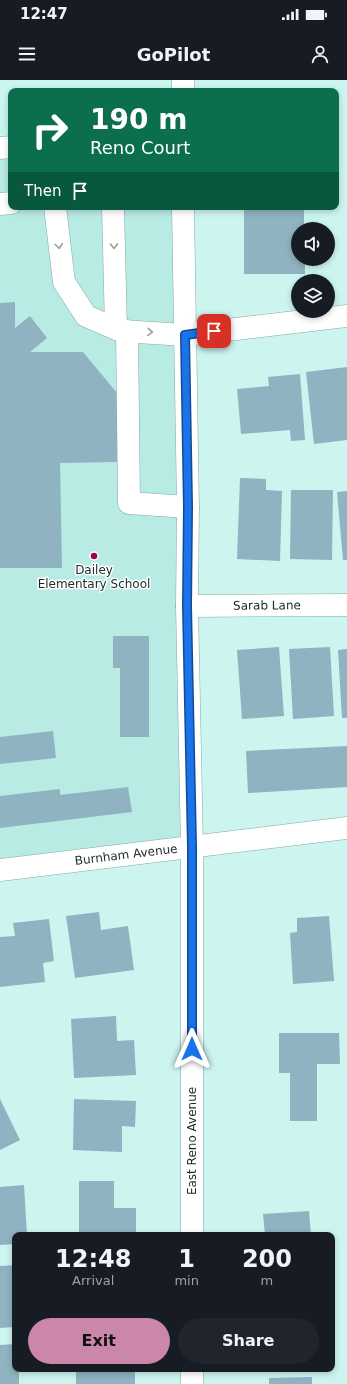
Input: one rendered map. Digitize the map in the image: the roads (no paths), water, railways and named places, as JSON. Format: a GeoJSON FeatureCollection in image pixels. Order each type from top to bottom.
{"type":"FeatureCollection","features":[{"type":"Feature","properties":{"kind":"street"},"geometry":{"type":"LineString","coordinates":[[55,210],[64,282],[86,316],[122,330],[185,335],[347,316]]}},
{"type":"Feature","properties":{"kind":"street"},"geometry":{"type":"LineString","coordinates":[[113,210],[122,330],[129,503],[188,507]]}},
{"type":"Feature","properties":{"kind":"street","name":"East Reno Avenue"},"geometry":{"type":"LineString","coordinates":[[183,210],[188,507],[187,606],[192,847],[192,1232]]}},
{"type":"Feature","properties":{"kind":"street","name":"Sarab Lane"},"geometry":{"type":"LineString","coordinates":[[187,606],[347,605]]}},
{"type":"Feature","properties":{"kind":"street","name":"Burnham Avenue"},"geometry":{"type":"LineString","coordinates":[[0,870],[347,828]]}},
{"type":"Feature","properties":{"kind":"street"},"geometry":{"type":"LineString","coordinates":[[192,1372],[192,1384]]}},
{"type":"Feature","properties":{"kind":"place","name":"Dailey Elementary School"},"geometry":{"type":"Point","coordinates":[94,556]}}]}
